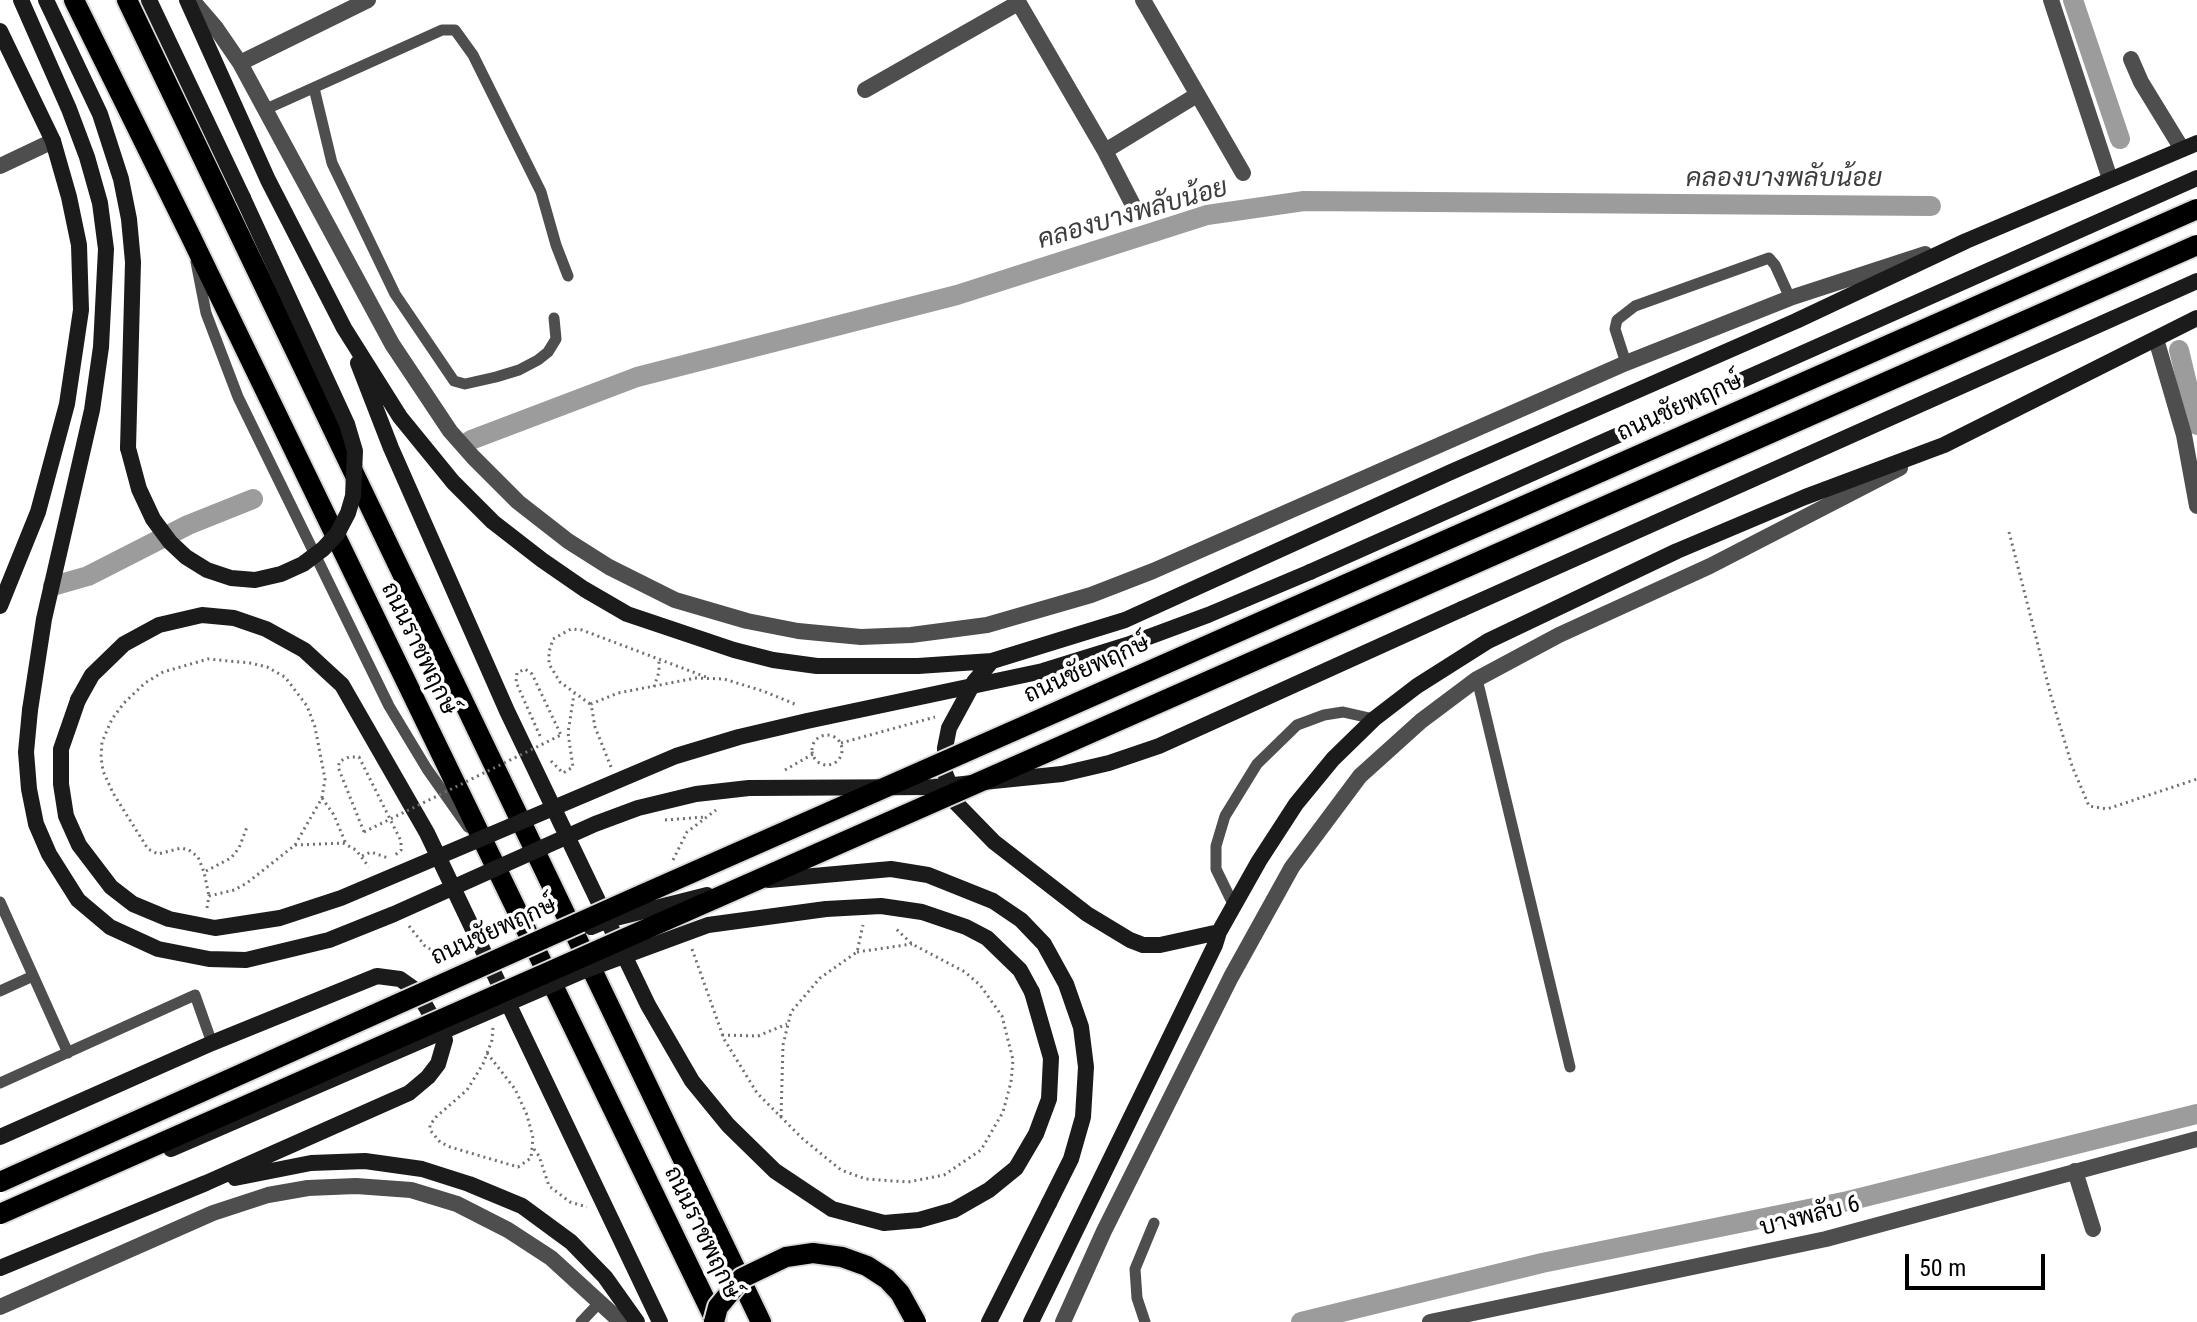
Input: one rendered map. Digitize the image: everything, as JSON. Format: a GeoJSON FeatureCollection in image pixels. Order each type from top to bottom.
{"type":"FeatureCollection","features":[{"type":"Feature","properties":{"kind":"main road"},"geometry":{"type":"LineString","coordinates":[[21,0],[87,157],[100,203],[106,249],[101,347],[92,410],[44,619],[30,710],[26,752],[29,789],[36,824],[49,854],[78,900],[110,927],[158,949],[209,959],[246,960],[329,940],[595,824],[638,808],[696,794],[749,788],[934,787],[1062,774],[1109,763],[1159,746],[2197,281]]}},
{"type":"Feature","properties":{"kind":"main road"},"geometry":{"type":"LineString","coordinates":[[46,0],[105,127],[129,219],[133,262],[128,448],[139,489],[153,519],[186,557],[207,570],[231,578],[255,580],[281,574],[303,564],[337,534],[353,496],[355,451],[347,424],[149,0]]}},
{"type":"Feature","properties":{"kind":"main road","name":"ถนนราชพฤกษ์"},"geometry":{"type":"LineString","coordinates":[[74,0],[715,1322]]}},
{"type":"Feature","properties":{"kind":"main road","name":"ถนนราชพฤกษ์"},"geometry":{"type":"LineString","coordinates":[[127,0],[761,1322]]}},
{"type":"Feature","properties":{"kind":"main road"},"geometry":{"type":"LineString","coordinates":[[190,0],[268,180],[344,328],[400,417],[453,482],[493,522],[542,560],[627,614],[734,650],[773,660],[817,666],[918,666],[992,661],[1125,620],[1451,472],[1796,321],[1966,241],[2190,146]]}},
{"type":"Feature","properties":{"kind":"main road"},"geometry":{"type":"LineString","coordinates":[[0,31],[53,141],[79,245],[81,310],[63,420],[38,512],[0,606]]}},
{"type":"Feature","properties":{"kind":"main road"},"geometry":{"type":"LineString","coordinates":[[660,1322],[605,1205],[427,833],[342,685],[304,650],[266,629],[234,618],[202,615],[159,625],[124,644],[92,675],[78,700],[61,749],[61,784],[66,816],[79,845],[111,887],[133,904],[169,919],[215,928],[280,918],[341,898],[676,756],[807,721],[1043,671],[1208,615],[2197,178]]}},
{"type":"Feature","properties":{"kind":"main road","name":"ถนนชัยพฤกษ์"},"geometry":{"type":"LineString","coordinates":[[0,1184],[630,900],[2197,209]]}},
{"type":"Feature","properties":{"kind":"main road"},"geometry":{"type":"LineString","coordinates":[[0,1214],[2197,245]]}},
{"type":"Feature","properties":{"kind":"main road"},"geometry":{"type":"LineString","coordinates":[[1031,1322],[1219,932],[1296,804],[1333,759],[1374,719],[1417,686],[1488,641],[1677,551],[1805,497],[1944,445],[2197,318]]}},
{"type":"Feature","properties":{"kind":"main road"},"geometry":{"type":"LineString","coordinates":[[0,1223],[583,971],[708,925],[826,909],[881,906],[922,912],[966,927],[987,938],[1020,970],[1032,992],[1051,1058],[1049,1099],[1036,1134],[1016,1168],[989,1190],[954,1210],[919,1220],[884,1223],[832,1209],[775,1171],[728,1125],[692,1081],[648,1005],[501,696],[391,448],[344,328]]}},
{"type":"Feature","properties":{"kind":"main road"},"geometry":{"type":"LineString","coordinates":[[992,661],[974,682],[955,714],[945,748],[945,773],[957,804],[994,842],[1087,914],[1130,940],[1143,945],[1160,945],[1219,932]]}},
{"type":"Feature","properties":{"kind":"main road"},"geometry":{"type":"LineString","coordinates":[[0,1184],[608,920],[776,878],[891,869],[928,875],[960,886],[993,901],[1021,920],[1044,944],[1066,984],[1081,1027],[1086,1067],[1083,1117],[1071,1159],[989,1322]]}},
{"type":"Feature","properties":{"kind":"main road"},"geometry":{"type":"LineString","coordinates":[[0,1137],[212,1043],[377,976],[400,979],[417,991],[445,1040],[438,1064],[409,1093],[206,1183],[0,1268]]}},
{"type":"Feature","properties":{"kind":"main road"},"geometry":{"type":"LineString","coordinates":[[206,1183],[311,1163],[365,1161],[422,1169],[469,1184],[522,1206],[571,1242],[605,1277],[637,1322]]}},
{"type":"Feature","properties":{"kind":"main road"},"geometry":{"type":"LineString","coordinates":[[715,1322],[718,1307],[742,1278],[786,1257],[813,1253],[842,1257],[867,1266],[887,1279],[900,1293],[916,1322]]}},
{"type":"Feature","properties":{"kind":"street"},"geometry":{"type":"LineString","coordinates":[[190,0],[216,28],[240,63],[392,344],[417,383],[450,431],[518,502],[568,541],[609,567],[675,600],[747,621],[798,631],[861,637],[911,635],[987,625],[1091,595],[1153,571],[1626,363],[1790,298],[1966,241]]}},
{"type":"Feature","properties":{"kind":"street"},"geometry":{"type":"LineString","coordinates":[[240,63],[368,0]]}},
{"type":"Feature","properties":{"kind":"street"},"geometry":{"type":"LineString","coordinates":[[1143,0],[1243,173]]}},
{"type":"Feature","properties":{"kind":"street"},"geometry":{"type":"LineString","coordinates":[[2051,0],[2110,179]]}},
{"type":"Feature","properties":{"kind":"street"},"geometry":{"type":"LineString","coordinates":[[865,90],[1017,1],[1105,151],[1134,207]]}},
{"type":"Feature","properties":{"kind":"street"},"geometry":{"type":"LineString","coordinates":[[2131,59],[2141,82],[2190,146]]}},
{"type":"Feature","properties":{"kind":"street"},"geometry":{"type":"LineString","coordinates":[[1105,151],[1197,95]]}},
{"type":"Feature","properties":{"kind":"street"},"geometry":{"type":"LineString","coordinates":[[0,166],[53,141]]}},
{"type":"Feature","properties":{"kind":"street"},"geometry":{"type":"LineString","coordinates":[[2156,339],[2184,435],[2197,506]]}},
{"type":"Feature","properties":{"kind":"street"},"geometry":{"type":"LineString","coordinates":[[1063,1322],[1104,1231],[1231,977],[1292,867],[1360,776],[1421,721],[1477,679],[1559,635],[1710,566],[1944,445]]}},
{"type":"Feature","properties":{"kind":"street","name":"บางพลับ 6"},"geometry":{"type":"LineString","coordinates":[[1430,1322],[1751,1256],[2197,1139]]}},
{"type":"Feature","properties":{"kind":"street"},"geometry":{"type":"LineString","coordinates":[[2075,1171],[2093,1229]]}},
{"type":"Feature","properties":{"kind":"street"},"geometry":{"type":"LineString","coordinates":[[0,1307],[213,1213],[268,1195],[308,1188],[356,1186],[411,1190],[457,1204],[508,1230],[551,1258],[621,1322]]}},
{"type":"Feature","properties":{"kind":"lane"},"geometry":{"type":"LineString","coordinates":[[264,110],[442,30],[455,30],[473,55],[532,174],[568,276]]}},
{"type":"Feature","properties":{"kind":"lane"},"geometry":{"type":"LineString","coordinates":[[314,88],[332,163],[395,294],[454,381],[465,384],[496,377],[538,360],[556,339],[554,318]]}},
{"type":"Feature","properties":{"kind":"lane"},"geometry":{"type":"LineString","coordinates":[[1626,363],[1615,329],[1617,320],[1635,306],[1769,258],[1790,298]]}},
{"type":"Feature","properties":{"kind":"lane"},"geometry":{"type":"LineString","coordinates":[[1477,679],[1570,1067]]}},
{"type":"Feature","properties":{"kind":"lane"},"geometry":{"type":"LineString","coordinates":[[1234,906],[1216,869],[1216,846],[1225,816],[1257,764],[1297,725],[1343,712],[1374,719]]}},
{"type":"Feature","properties":{"kind":"lane"},"geometry":{"type":"LineString","coordinates":[[0,902],[68,1053]]}},
{"type":"Feature","properties":{"kind":"lane"},"geometry":{"type":"LineString","coordinates":[[0,991],[33,976]]}},
{"type":"Feature","properties":{"kind":"lane"},"geometry":{"type":"LineString","coordinates":[[0,1083],[195,995],[212,1043]]}},
{"type":"Feature","properties":{"kind":"lane"},"geometry":{"type":"LineString","coordinates":[[1145,1322],[1137,1298],[1135,1269],[1154,1223]]}},
{"type":"Feature","properties":{"kind":"lane"},"geometry":{"type":"LineString","coordinates":[[581,1322],[600,1302]]}},
{"type":"Feature","properties":{"kind":"path"},"geometry":{"type":"LineString","coordinates":[[2009,532],[2055,710],[2072,766],[2089,806],[2107,809],[2197,779]]}},
{"type":"Feature","properties":{"kind":"path"},"geometry":{"type":"LineString","coordinates":[[612,768],[595,727],[591,704],[560,682],[549,664],[553,639],[571,629],[582,630],[709,679]]}},
{"type":"Feature","properties":{"kind":"path"},"geometry":{"type":"LineString","coordinates":[[207,910],[209,896],[198,857],[181,848],[158,854],[148,849],[113,793],[103,771],[101,757],[102,742],[112,719],[145,683],[163,672],[208,659],[250,663],[267,667],[285,677],[307,706],[315,727],[325,779],[322,798],[295,845],[247,883],[209,896]]}},
{"type":"Feature","properties":{"kind":"path"},"geometry":{"type":"LineString","coordinates":[[654,687],[659,660]]}},
{"type":"Feature","properties":{"kind":"path"},"geometry":{"type":"LineString","coordinates":[[361,857],[371,852],[390,859],[401,850],[401,841],[359,757],[340,761],[338,767],[364,832],[561,735],[532,674],[525,669],[517,673],[516,682],[552,762],[563,773],[573,767],[568,733],[574,694]]}},
{"type":"Feature","properties":{"kind":"path"},"geometry":{"type":"LineString","coordinates":[[591,704],[618,693],[696,678],[724,679],[790,701],[805,714]]}},
{"type":"Feature","properties":{"kind":"path"},"geometry":{"type":"LineString","coordinates":[[841,743],[926,718],[955,714]]}},
{"type":"Feature","properties":{"kind":"path"},"geometry":{"type":"LineString","coordinates":[[834,736],[841,743],[841,756],[831,764],[822,764],[813,754],[814,744],[821,737],[834,736]]}},
{"type":"Feature","properties":{"kind":"path"},"geometry":{"type":"LineString","coordinates":[[784,770],[813,754]]}},
{"type":"Feature","properties":{"kind":"path"},"geometry":{"type":"LineString","coordinates":[[322,798],[334,815],[346,845]]}},
{"type":"Feature","properties":{"kind":"path"},"geometry":{"type":"LineString","coordinates":[[672,869],[679,845],[687,832],[719,809]]}},
{"type":"Feature","properties":{"kind":"path"},"geometry":{"type":"LineString","coordinates":[[656,820],[675,821],[706,816]]}},
{"type":"Feature","properties":{"kind":"path"},"geometry":{"type":"LineString","coordinates":[[204,872],[231,858],[239,848],[247,827]]}},
{"type":"Feature","properties":{"kind":"path"},"geometry":{"type":"LineString","coordinates":[[857,952],[864,916]]}},
{"type":"Feature","properties":{"kind":"path"},"geometry":{"type":"LineString","coordinates":[[691,945],[722,1035],[757,1093],[803,1139],[841,1170],[866,1179],[908,1182],[944,1175],[981,1150],[1003,1112],[1013,1060],[1002,1016],[980,985],[965,972],[912,944],[892,925]]}},
{"type":"Feature","properties":{"kind":"path"},"geometry":{"type":"LineString","coordinates":[[781,1117],[782,1059],[791,1012],[820,978],[857,952],[912,944]]}},
{"type":"Feature","properties":{"kind":"path"},"geometry":{"type":"LineString","coordinates":[[722,1035],[758,1036],[787,1024]]}},
{"type":"Feature","properties":{"kind":"path"},"geometry":{"type":"LineString","coordinates":[[487,1053],[515,1089],[527,1115],[534,1149],[549,1186],[581,1206],[605,1205]]}},
{"type":"Feature","properties":{"kind":"path"},"geometry":{"type":"LineString","coordinates":[[450,1147],[518,1167],[531,1158],[534,1149]]}},
{"type":"Feature","properties":{"kind":"waterway"},"geometry":{"type":"LineString","coordinates":[[2073,0],[2120,139]]}},
{"type":"Feature","properties":{"kind":"waterway","name":"คลองบางพลับน้อย"},"geometry":{"type":"LineString","coordinates":[[471,440],[637,377],[957,295],[1207,215],[1304,201],[1931,206]]}},
{"type":"Feature","properties":{"kind":"waterway"},"geometry":{"type":"LineString","coordinates":[[2179,350],[2197,425]]}},
{"type":"Feature","properties":{"kind":"waterway","name":"คลองบางพลับน้อย"},"geometry":{"type":"LineString","coordinates":[[53,586],[88,576],[188,525],[253,499]]}},
{"type":"Feature","properties":{"kind":"waterway"},"geometry":{"type":"LineString","coordinates":[[1301,1322],[1542,1263],[1848,1201],[2197,1114]]}}]}
